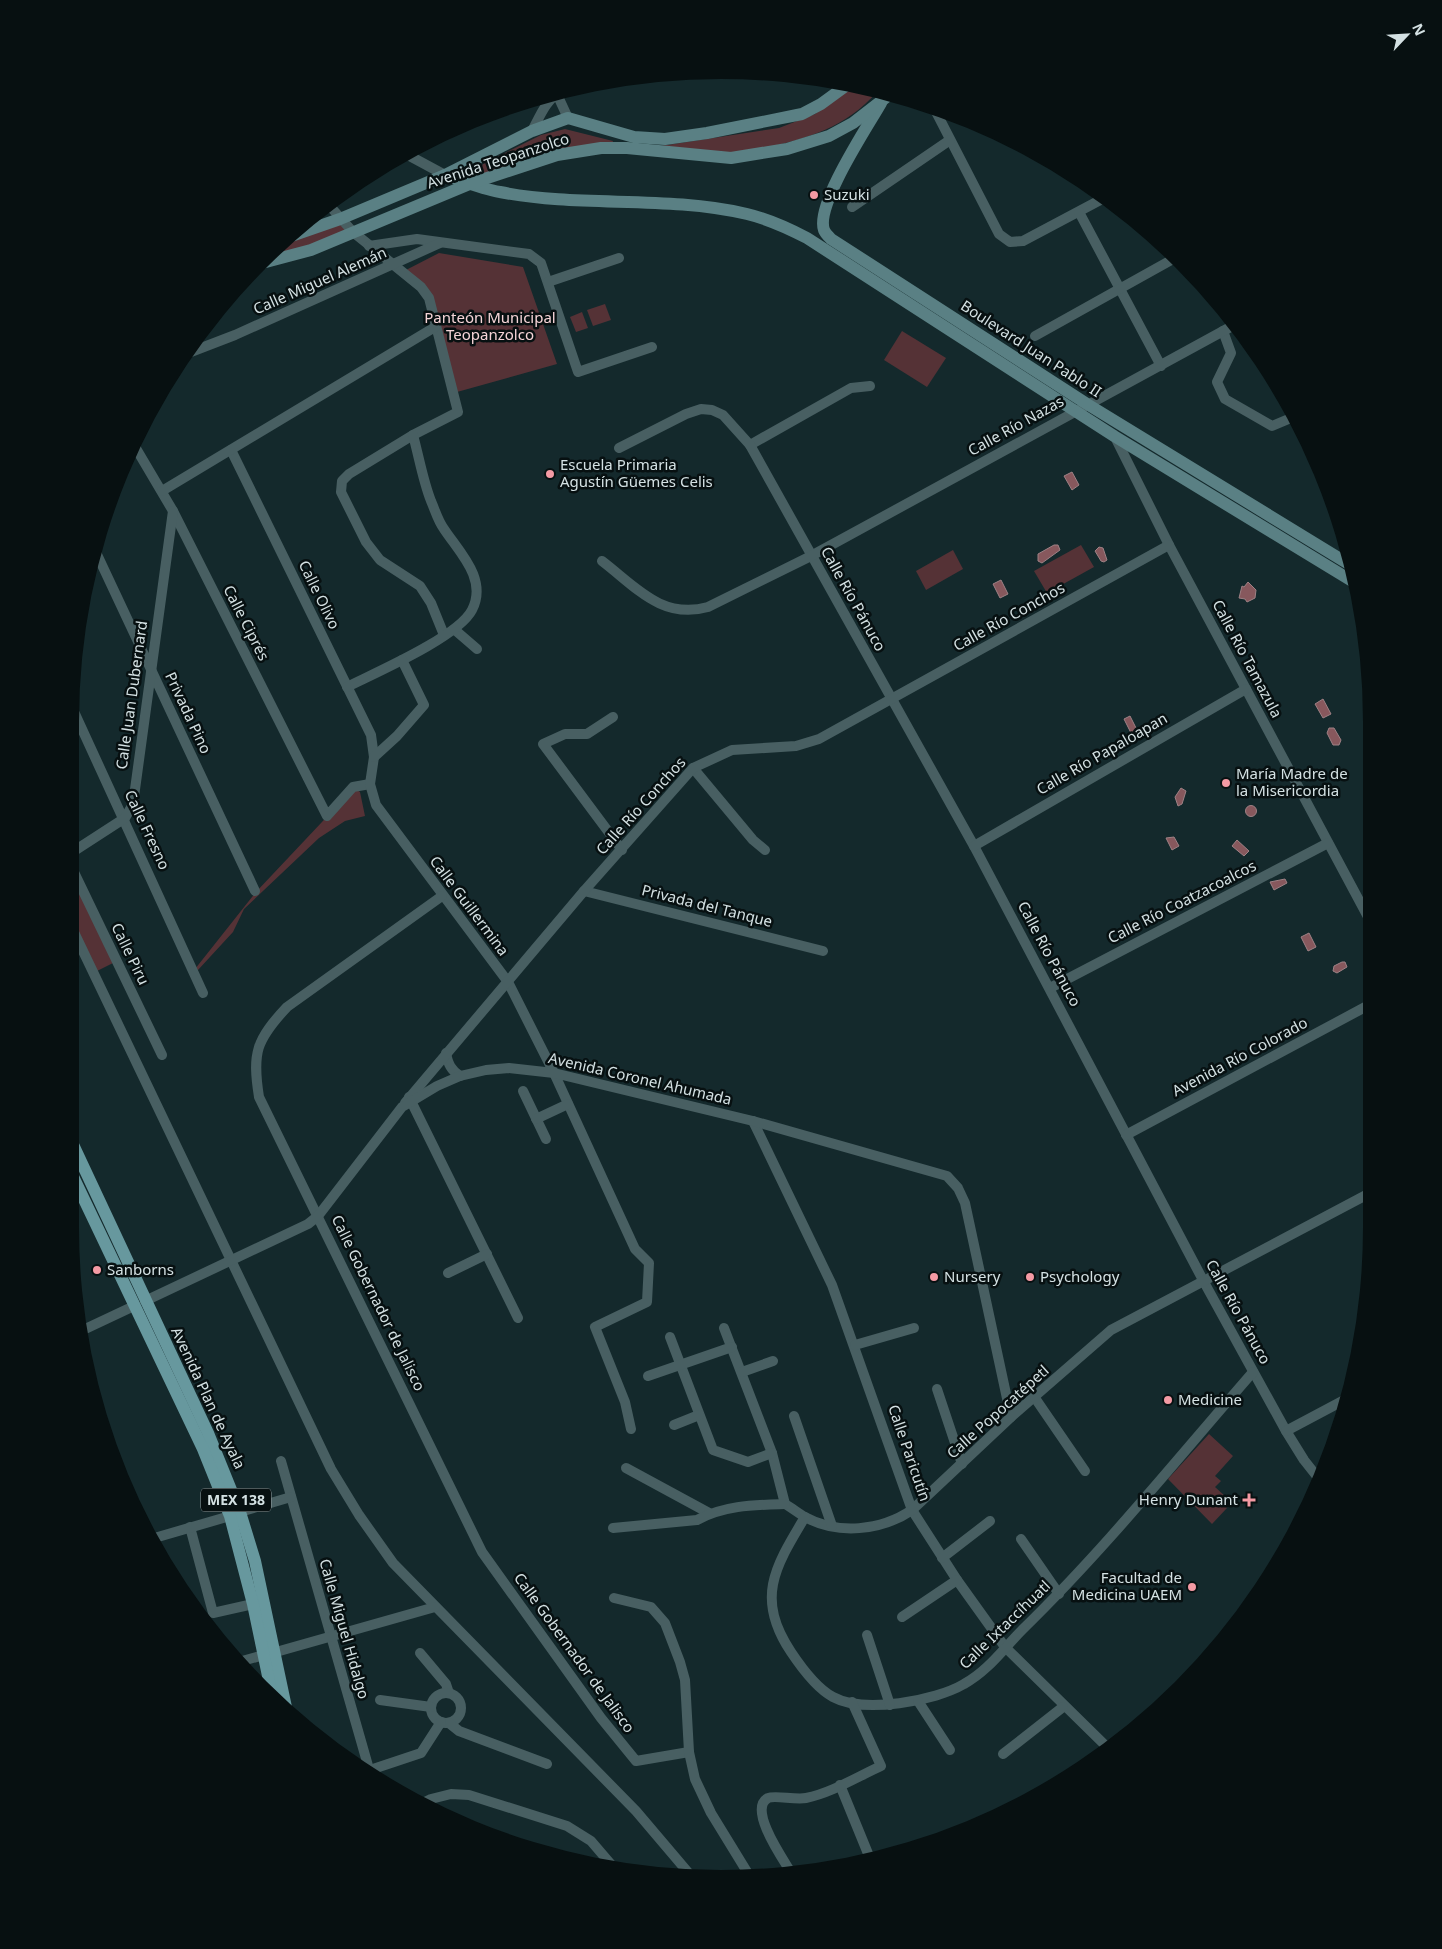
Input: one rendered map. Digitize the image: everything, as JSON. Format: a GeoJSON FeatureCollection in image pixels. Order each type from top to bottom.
{"type":"FeatureCollection","features":[{"type":"Feature","properties":{"kind":"main road","name":"Avenida Plan de Ayala"},"geometry":{"type":"LineString","coordinates":[[79,1160],[203,1449],[235,1514],[255,1561],[270,1653],[272,1686]]}},
{"type":"Feature","properties":{"kind":"main road","name":"Avenida Plan de Ayala"},"geometry":{"type":"LineString","coordinates":[[79,1187],[139,1303]]}},
{"type":"Feature","properties":{"kind":"main road","name":"Avenida Plan de Ayala"},"geometry":{"type":"LineString","coordinates":[[235,1514],[253,1604],[283,1697]]}},
{"type":"Feature","properties":{"kind":"street","name":"Avenida Teopanzolco"},"geometry":{"type":"LineString","coordinates":[[307,230],[340,219],[445,175],[532,131],[568,118],[634,137],[665,139],[707,133],[802,114],[821,104],[840,90]]}},
{"type":"Feature","properties":{"kind":"street"},"geometry":{"type":"LineString","coordinates":[[561,100],[568,118]]}},
{"type":"Feature","properties":{"kind":"street","name":"Avenida Teopanzolco"},"geometry":{"type":"LineString","coordinates":[[275,260],[302,253],[472,183],[558,155],[601,148],[627,148],[731,158],[787,150],[829,136],[854,123],[884,100]]}},
{"type":"Feature","properties":{"kind":"street","name":"Boulevard Juan Pablo II"},"geometry":{"type":"LineString","coordinates":[[884,100],[837,177],[823,220],[824,231],[831,239],[1082,408],[1114,436],[1347,578]]}},
{"type":"Feature","properties":{"kind":"street"},"geometry":{"type":"LineString","coordinates":[[532,131],[551,102]]}},
{"type":"Feature","properties":{"kind":"street"},"geometry":{"type":"LineString","coordinates":[[939,117],[999,234],[1010,242],[1023,241],[1098,201]]}},
{"type":"Feature","properties":{"kind":"street"},"geometry":{"type":"LineString","coordinates":[[852,206],[950,140]]}},
{"type":"Feature","properties":{"kind":"street"},"geometry":{"type":"LineString","coordinates":[[413,158],[445,175]]}},
{"type":"Feature","properties":{"kind":"street","name":"Boulevard Juan Pablo II"},"geometry":{"type":"LineString","coordinates":[[445,175],[498,192],[562,200],[655,202],[712,208],[748,214],[778,224],[807,238],[1082,408],[1103,414],[1342,560]]}},
{"type":"Feature","properties":{"kind":"street"},"geometry":{"type":"LineString","coordinates":[[332,209],[369,246],[421,287],[429,298],[458,412],[413,435],[349,474],[342,481],[341,492],[366,542],[380,560],[420,586],[431,603],[444,635]]}},
{"type":"Feature","properties":{"kind":"street"},"geometry":{"type":"LineString","coordinates":[[1079,212],[1160,366]]}},
{"type":"Feature","properties":{"kind":"street"},"geometry":{"type":"LineString","coordinates":[[369,246],[417,239],[529,254],[541,263],[578,372],[652,347]]}},
{"type":"Feature","properties":{"kind":"street","name":"Calle Miguel Alemán"},"geometry":{"type":"LineString","coordinates":[[197,350],[235,335],[440,243]]}},
{"type":"Feature","properties":{"kind":"street"},"geometry":{"type":"LineString","coordinates":[[548,282],[619,258]]}},
{"type":"Feature","properties":{"kind":"street"},"geometry":{"type":"LineString","coordinates":[[1036,336],[1169,261]]}},
{"type":"Feature","properties":{"kind":"street"},"geometry":{"type":"LineString","coordinates":[[162,491],[435,327]]}},
{"type":"Feature","properties":{"kind":"street","name":"Calle Río Nazas"},"geometry":{"type":"LineString","coordinates":[[602,561],[651,599],[670,610],[690,612],[708,607],[811,556],[1229,328]]}},
{"type":"Feature","properties":{"kind":"street"},"geometry":{"type":"LineString","coordinates":[[1223,331],[1231,353],[1216,382],[1225,399],[1272,426],[1288,419]]}},
{"type":"Feature","properties":{"kind":"street"},"geometry":{"type":"LineString","coordinates":[[750,445],[851,388],[870,386]]}},
{"type":"Feature","properties":{"kind":"street","name":"Calle Río Pánuco"},"geometry":{"type":"LineString","coordinates":[[619,448],[686,414],[700,409],[712,410],[723,415],[750,445],[974,846],[1253,1372],[1286,1431],[1314,1473]]}},
{"type":"Feature","properties":{"kind":"street","name":"Calle Río Tamazula"},"geometry":{"type":"LineString","coordinates":[[1103,414],[1169,545],[1363,908]]}},
{"type":"Feature","properties":{"kind":"street"},"geometry":{"type":"LineString","coordinates":[[347,687],[402,660],[455,630],[472,611],[476,597],[472,570],[443,528],[430,499],[413,435]]}},
{"type":"Feature","properties":{"kind":"street","name":"Calle Olivo"},"geometry":{"type":"LineString","coordinates":[[231,450],[371,735],[374,756]]}},
{"type":"Feature","properties":{"kind":"street","name":"Calle Ciprés"},"geometry":{"type":"LineString","coordinates":[[138,452],[173,511],[327,816],[356,784],[370,784]]}},
{"type":"Feature","properties":{"kind":"street","name":"Calle Juan Dubernard"},"geometry":{"type":"LineString","coordinates":[[125,818],[133,804],[173,511]]}},
{"type":"Feature","properties":{"kind":"street","name":"Calle Río Conchos"},"geometry":{"type":"LineString","coordinates":[[407,1102],[584,891],[693,768],[732,750],[796,746],[820,739],[1169,545]]}},
{"type":"Feature","properties":{"kind":"street","name":"Privada Pino"},"geometry":{"type":"LineString","coordinates":[[100,560],[255,891]]}},
{"type":"Feature","properties":{"kind":"street"},"geometry":{"type":"LineString","coordinates":[[455,630],[477,649]]}},
{"type":"Feature","properties":{"kind":"street"},"geometry":{"type":"LineString","coordinates":[[374,756],[397,736],[424,706],[402,660]]}},
{"type":"Feature","properties":{"kind":"street","name":"Calle Río Papaloapan"},"geometry":{"type":"LineString","coordinates":[[974,846],[1246,689]]}},
{"type":"Feature","properties":{"kind":"street"},"geometry":{"type":"LineString","coordinates":[[613,717],[587,734],[564,734],[543,744],[622,850]]}},
{"type":"Feature","properties":{"kind":"street","name":"Calle Fresno"},"geometry":{"type":"LineString","coordinates":[[79,722],[194,968],[203,993]]}},
{"type":"Feature","properties":{"kind":"street","name":"Calle Guillermina"},"geometry":{"type":"LineString","coordinates":[[374,756],[370,784],[376,805],[508,982],[554,1073],[636,1249],[649,1263],[647,1302],[595,1327],[625,1402],[632,1429]]}},
{"type":"Feature","properties":{"kind":"street"},"geometry":{"type":"LineString","coordinates":[[693,768],[753,840],[765,850]]}},
{"type":"Feature","properties":{"kind":"street"},"geometry":{"type":"LineString","coordinates":[[79,848],[125,818]]}},
{"type":"Feature","properties":{"kind":"street","name":"Calle Río Coatzacoalcos"},"geometry":{"type":"LineString","coordinates":[[1050,988],[1328,843]]}},
{"type":"Feature","properties":{"kind":"street","name":"Calle Piru"},"geometry":{"type":"LineString","coordinates":[[79,883],[162,1055]]}},
{"type":"Feature","properties":{"kind":"street","name":"Privada del Tanque"},"geometry":{"type":"LineString","coordinates":[[584,891],[823,951]]}},
{"type":"Feature","properties":{"kind":"street","name":"Calle Gobernador de Jalisco"},"geometry":{"type":"LineString","coordinates":[[442,896],[286,1008],[268,1027],[258,1048],[255,1069],[259,1097],[482,1552],[636,1762],[689,1752]]}},
{"type":"Feature","properties":{"kind":"street"},"geometry":{"type":"LineString","coordinates":[[79,943],[331,1469],[359,1515],[394,1563],[435,1607],[636,1810],[685,1869]]}},
{"type":"Feature","properties":{"kind":"street","name":"Avenida Río Colorado"},"geometry":{"type":"LineString","coordinates":[[1126,1135],[1363,1008]]}},
{"type":"Feature","properties":{"kind":"street"},"geometry":{"type":"LineString","coordinates":[[446,1054],[452,1071],[460,1076]]}},
{"type":"Feature","properties":{"kind":"street","name":"Avenida Coronel Ahumada"},"geometry":{"type":"LineString","coordinates":[[87,1329],[229,1259],[308,1224],[318,1216],[407,1102],[460,1076],[486,1070],[509,1068],[554,1073],[754,1121],[947,1176],[958,1188],[965,1203],[1011,1417]]}},
{"type":"Feature","properties":{"kind":"street"},"geometry":{"type":"LineString","coordinates":[[523,1091],[546,1139]]}},
{"type":"Feature","properties":{"kind":"street"},"geometry":{"type":"LineString","coordinates":[[407,1102],[487,1254],[518,1318]]}},
{"type":"Feature","properties":{"kind":"street"},"geometry":{"type":"LineString","coordinates":[[536,1119],[568,1104]]}},
{"type":"Feature","properties":{"kind":"street","name":"Calle Paricutín"},"geometry":{"type":"LineString","coordinates":[[754,1121],[832,1284],[912,1510],[942,1558],[1005,1647],[1063,1707],[1104,1744]]}},
{"type":"Feature","properties":{"kind":"street","name":"Calle Popocatépetl"},"geometry":{"type":"LineString","coordinates":[[785,1504],[805,1517],[832,1526],[850,1529],[879,1526],[900,1518],[912,1510],[1011,1417],[1036,1398],[1111,1330],[1363,1198]]}},
{"type":"Feature","properties":{"kind":"street"},"geometry":{"type":"LineString","coordinates":[[448,1273],[487,1254]]}},
{"type":"Feature","properties":{"kind":"street"},"geometry":{"type":"LineString","coordinates":[[612,1528],[697,1520],[709,1514],[745,1505],[785,1504],[772,1453],[724,1328]]}},
{"type":"Feature","properties":{"kind":"street"},"geometry":{"type":"LineString","coordinates":[[855,1345],[914,1328]]}},
{"type":"Feature","properties":{"kind":"street"},"geometry":{"type":"LineString","coordinates":[[670,1337],[712,1450],[748,1462],[772,1453]]}},
{"type":"Feature","properties":{"kind":"street"},"geometry":{"type":"LineString","coordinates":[[648,1376],[732,1347]]}},
{"type":"Feature","properties":{"kind":"street"},"geometry":{"type":"LineString","coordinates":[[742,1372],[773,1361]]}},
{"type":"Feature","properties":{"kind":"street","name":"Calle Ixtaccíhuatl"},"geometry":{"type":"LineString","coordinates":[[805,1517],[776,1571],[771,1595],[773,1615],[782,1638],[815,1681],[833,1698],[890,1706],[918,1701],[964,1684],[983,1671],[1060,1594],[1253,1372]]}},
{"type":"Feature","properties":{"kind":"street"},"geometry":{"type":"LineString","coordinates":[[937,1389],[962,1464]]}},
{"type":"Feature","properties":{"kind":"street"},"geometry":{"type":"LineString","coordinates":[[1036,1398],[1085,1471]]}},
{"type":"Feature","properties":{"kind":"street"},"geometry":{"type":"LineString","coordinates":[[1286,1431],[1338,1403]]}},
{"type":"Feature","properties":{"kind":"street"},"geometry":{"type":"LineString","coordinates":[[674,1425],[699,1415]]}},
{"type":"Feature","properties":{"kind":"street"},"geometry":{"type":"LineString","coordinates":[[794,1416],[832,1526]]}},
{"type":"Feature","properties":{"kind":"street","name":"Calle Miguel Hidalgo"},"geometry":{"type":"LineString","coordinates":[[281,1461],[368,1765]]}},
{"type":"Feature","properties":{"kind":"street"},"geometry":{"type":"LineString","coordinates":[[626,1468],[709,1514]]}},
{"type":"Feature","properties":{"kind":"street"},"geometry":{"type":"LineString","coordinates":[[158,1537],[291,1497]]}},
{"type":"Feature","properties":{"kind":"street"},"geometry":{"type":"LineString","coordinates":[[942,1558],[990,1521]]}},
{"type":"Feature","properties":{"kind":"street"},"geometry":{"type":"LineString","coordinates":[[190,1527],[213,1614],[253,1604]]}},
{"type":"Feature","properties":{"kind":"street"},"geometry":{"type":"LineString","coordinates":[[1020,1539],[1060,1594]]}},
{"type":"Feature","properties":{"kind":"street"},"geometry":{"type":"LineString","coordinates":[[902,1616],[957,1580]]}},
{"type":"Feature","properties":{"kind":"street"},"geometry":{"type":"LineString","coordinates":[[614,1598],[651,1607],[665,1623],[685,1680],[689,1752],[695,1779],[711,1813],[746,1869]]}},
{"type":"Feature","properties":{"kind":"street"},"geometry":{"type":"LineString","coordinates":[[246,1660],[435,1607]]}},
{"type":"Feature","properties":{"kind":"street"},"geometry":{"type":"LineString","coordinates":[[867,1635],[890,1706]]}},
{"type":"Feature","properties":{"kind":"street"},"geometry":{"type":"LineString","coordinates":[[375,1768],[421,1753],[445,1722],[455,1721],[461,1711],[459,1700],[449,1693],[446,1684],[420,1653]]}},
{"type":"Feature","properties":{"kind":"street"},"geometry":{"type":"LineString","coordinates":[[449,1693],[437,1696],[431,1706],[432,1713],[459,1731],[547,1764]]}},
{"type":"Feature","properties":{"kind":"street"},"geometry":{"type":"LineString","coordinates":[[380,1700],[431,1706]]}},
{"type":"Feature","properties":{"kind":"street"},"geometry":{"type":"LineString","coordinates":[[918,1701],[950,1750]]}},
{"type":"Feature","properties":{"kind":"street"},"geometry":{"type":"LineString","coordinates":[[788,1867],[763,1821],[761,1809],[764,1801],[770,1797],[794,1799],[808,1797],[881,1766],[852,1702]]}},
{"type":"Feature","properties":{"kind":"street"},"geometry":{"type":"LineString","coordinates":[[1003,1754],[1063,1707]]}},
{"type":"Feature","properties":{"kind":"street"},"geometry":{"type":"LineString","coordinates":[[840,1785],[869,1853]]}},
{"type":"Feature","properties":{"kind":"street"},"geometry":{"type":"LineString","coordinates":[[429,1800],[451,1794],[469,1795],[558,1824],[590,1840],[607,1860]]}},
{"type":"Feature","properties":{"kind":"green space"},"geometry":{"type":"Polygon","coordinates":[[[844,91],[872,97],[852,114],[825,130],[811,136],[746,152],[711,154],[654,147],[779,128],[815,114],[844,91]]]}},
{"type":"Feature","properties":{"kind":"green space"},"geometry":{"type":"Polygon","coordinates":[[[565,129],[613,141],[612,144],[482,174],[480,170],[483,164],[541,135],[565,129]]]}},
{"type":"Feature","properties":{"kind":"green space"},"geometry":{"type":"Polygon","coordinates":[[[340,219],[353,232],[277,258],[307,230],[340,219]]]}},
{"type":"Feature","properties":{"kind":"green space","name":"Panteón Municipal Teopanzolco"},"geometry":{"type":"Polygon","coordinates":[[[439,253],[523,267],[557,364],[457,392],[430,299],[406,270],[439,253]]]}},
{"type":"Feature","properties":{"kind":"green space"},"geometry":{"type":"Polygon","coordinates":[[[605,304],[611,320],[593,326],[587,310],[605,304]]]}},
{"type":"Feature","properties":{"kind":"green space"},"geometry":{"type":"Polygon","coordinates":[[[582,312],[588,328],[576,332],[570,317],[582,312]]]}},
{"type":"Feature","properties":{"kind":"green space"},"geometry":{"type":"Polygon","coordinates":[[[902,331],[946,358],[927,387],[884,360],[902,331]]]}},
{"type":"Feature","properties":{"kind":"green space"},"geometry":{"type":"Polygon","coordinates":[[[1081,545],[1094,567],[1047,593],[1034,571],[1081,545]]]}},
{"type":"Feature","properties":{"kind":"green space"},"geometry":{"type":"Polygon","coordinates":[[[953,550],[963,569],[926,590],[916,571],[953,550]]]}},
{"type":"Feature","properties":{"kind":"green space"},"geometry":{"type":"Polygon","coordinates":[[[354,788],[360,792],[365,816],[345,821],[319,838],[244,909],[233,932],[198,970],[195,969],[256,892],[354,788]]]}},
{"type":"Feature","properties":{"kind":"green space"},"geometry":{"type":"Polygon","coordinates":[[[79,883],[117,961],[93,973],[79,943],[79,883]]]}},
{"type":"Feature","properties":{"kind":"green space"},"geometry":{"type":"Polygon","coordinates":[[[1209,1434],[1233,1456],[1215,1476],[1221,1481],[1215,1487],[1226,1497],[1221,1502],[1227,1508],[1212,1524],[1168,1479],[1209,1434]]]}},
{"type":"Feature","properties":{"kind":"shaded area"},"geometry":{"type":"Polygon","coordinates":[[[1072,472],[1079,485],[1072,490],[1064,476],[1072,472]]]}},
{"type":"Feature","properties":{"kind":"shaded area"},"geometry":{"type":"Polygon","coordinates":[[[1054,545],[1058,545],[1060,550],[1042,563],[1038,561],[1038,554],[1054,545]]]}},
{"type":"Feature","properties":{"kind":"shaded area"},"geometry":{"type":"Polygon","coordinates":[[[1099,547],[1103,548],[1107,560],[1104,562],[1101,561],[1095,551],[1099,547]]]}},
{"type":"Feature","properties":{"kind":"shaded area"},"geometry":{"type":"Polygon","coordinates":[[[1001,580],[1008,594],[1000,598],[993,584],[1001,580]]]}},
{"type":"Feature","properties":{"kind":"shaded area"},"geometry":{"type":"Polygon","coordinates":[[[1248,582],[1256,590],[1255,598],[1247,602],[1245,599],[1239,598],[1242,586],[1244,587],[1248,582]]]}},
{"type":"Feature","properties":{"kind":"shaded area"},"geometry":{"type":"Polygon","coordinates":[[[1323,699],[1331,714],[1323,718],[1315,704],[1323,699]]]}},
{"type":"Feature","properties":{"kind":"shaded area"},"geometry":{"type":"Polygon","coordinates":[[[1130,716],[1137,730],[1131,733],[1124,719],[1130,716]]]}},
{"type":"Feature","properties":{"kind":"shaded area"},"geometry":{"type":"Polygon","coordinates":[[[1329,728],[1334,728],[1341,740],[1339,745],[1333,745],[1327,733],[1329,728]]]}},
{"type":"Feature","properties":{"kind":"shaded area"},"geometry":{"type":"Polygon","coordinates":[[[1181,788],[1186,791],[1182,804],[1178,806],[1175,797],[1181,788]]]}},
{"type":"Feature","properties":{"kind":"shaded area"},"geometry":{"type":"Polygon","coordinates":[[[1249,806],[1253,806],[1256,811],[1255,815],[1249,816],[1246,813],[1246,809],[1249,806]]]}},
{"type":"Feature","properties":{"kind":"shaded area"},"geometry":{"type":"Polygon","coordinates":[[[1174,837],[1179,846],[1172,850],[1166,838],[1174,837]]]}},
{"type":"Feature","properties":{"kind":"shaded area"},"geometry":{"type":"Polygon","coordinates":[[[1237,840],[1249,851],[1244,856],[1232,846],[1237,840]]]}},
{"type":"Feature","properties":{"kind":"shaded area"},"geometry":{"type":"Polygon","coordinates":[[[1285,879],[1287,883],[1274,890],[1270,882],[1285,879]]]}},
{"type":"Feature","properties":{"kind":"shaded area"},"geometry":{"type":"Polygon","coordinates":[[[1309,933],[1316,947],[1308,951],[1301,937],[1309,933]]]}},
{"type":"Feature","properties":{"kind":"shaded area"},"geometry":{"type":"Polygon","coordinates":[[[1345,962],[1347,967],[1337,973],[1333,971],[1334,966],[1345,962]]]}},
{"type":"Feature","properties":{"kind":"place","name":"Suzuki"},"geometry":{"type":"Point","coordinates":[814,195]}},
{"type":"Feature","properties":{"kind":"place","name":"Escuela Primaria Agustín Güemes Celis"},"geometry":{"type":"Point","coordinates":[550,474]}},
{"type":"Feature","properties":{"kind":"place","name":"María Madre de la Misericordia"},"geometry":{"type":"Point","coordinates":[1226,783]}},
{"type":"Feature","properties":{"kind":"place","name":"Sanborns"},"geometry":{"type":"Point","coordinates":[97,1270]}},
{"type":"Feature","properties":{"kind":"place","name":"Nursery"},"geometry":{"type":"Point","coordinates":[934,1277]}},
{"type":"Feature","properties":{"kind":"place","name":"Psychology"},"geometry":{"type":"Point","coordinates":[1030,1277]}},
{"type":"Feature","properties":{"kind":"place","name":"Medicine"},"geometry":{"type":"Point","coordinates":[1168,1400]}},
{"type":"Feature","properties":{"kind":"place","name":"Henry Dunant"},"geometry":{"type":"Point","coordinates":[1249,1500]}},
{"type":"Feature","properties":{"kind":"place","name":"Facultad de Medicina UAEM"},"geometry":{"type":"Point","coordinates":[1192,1587]}}]}
